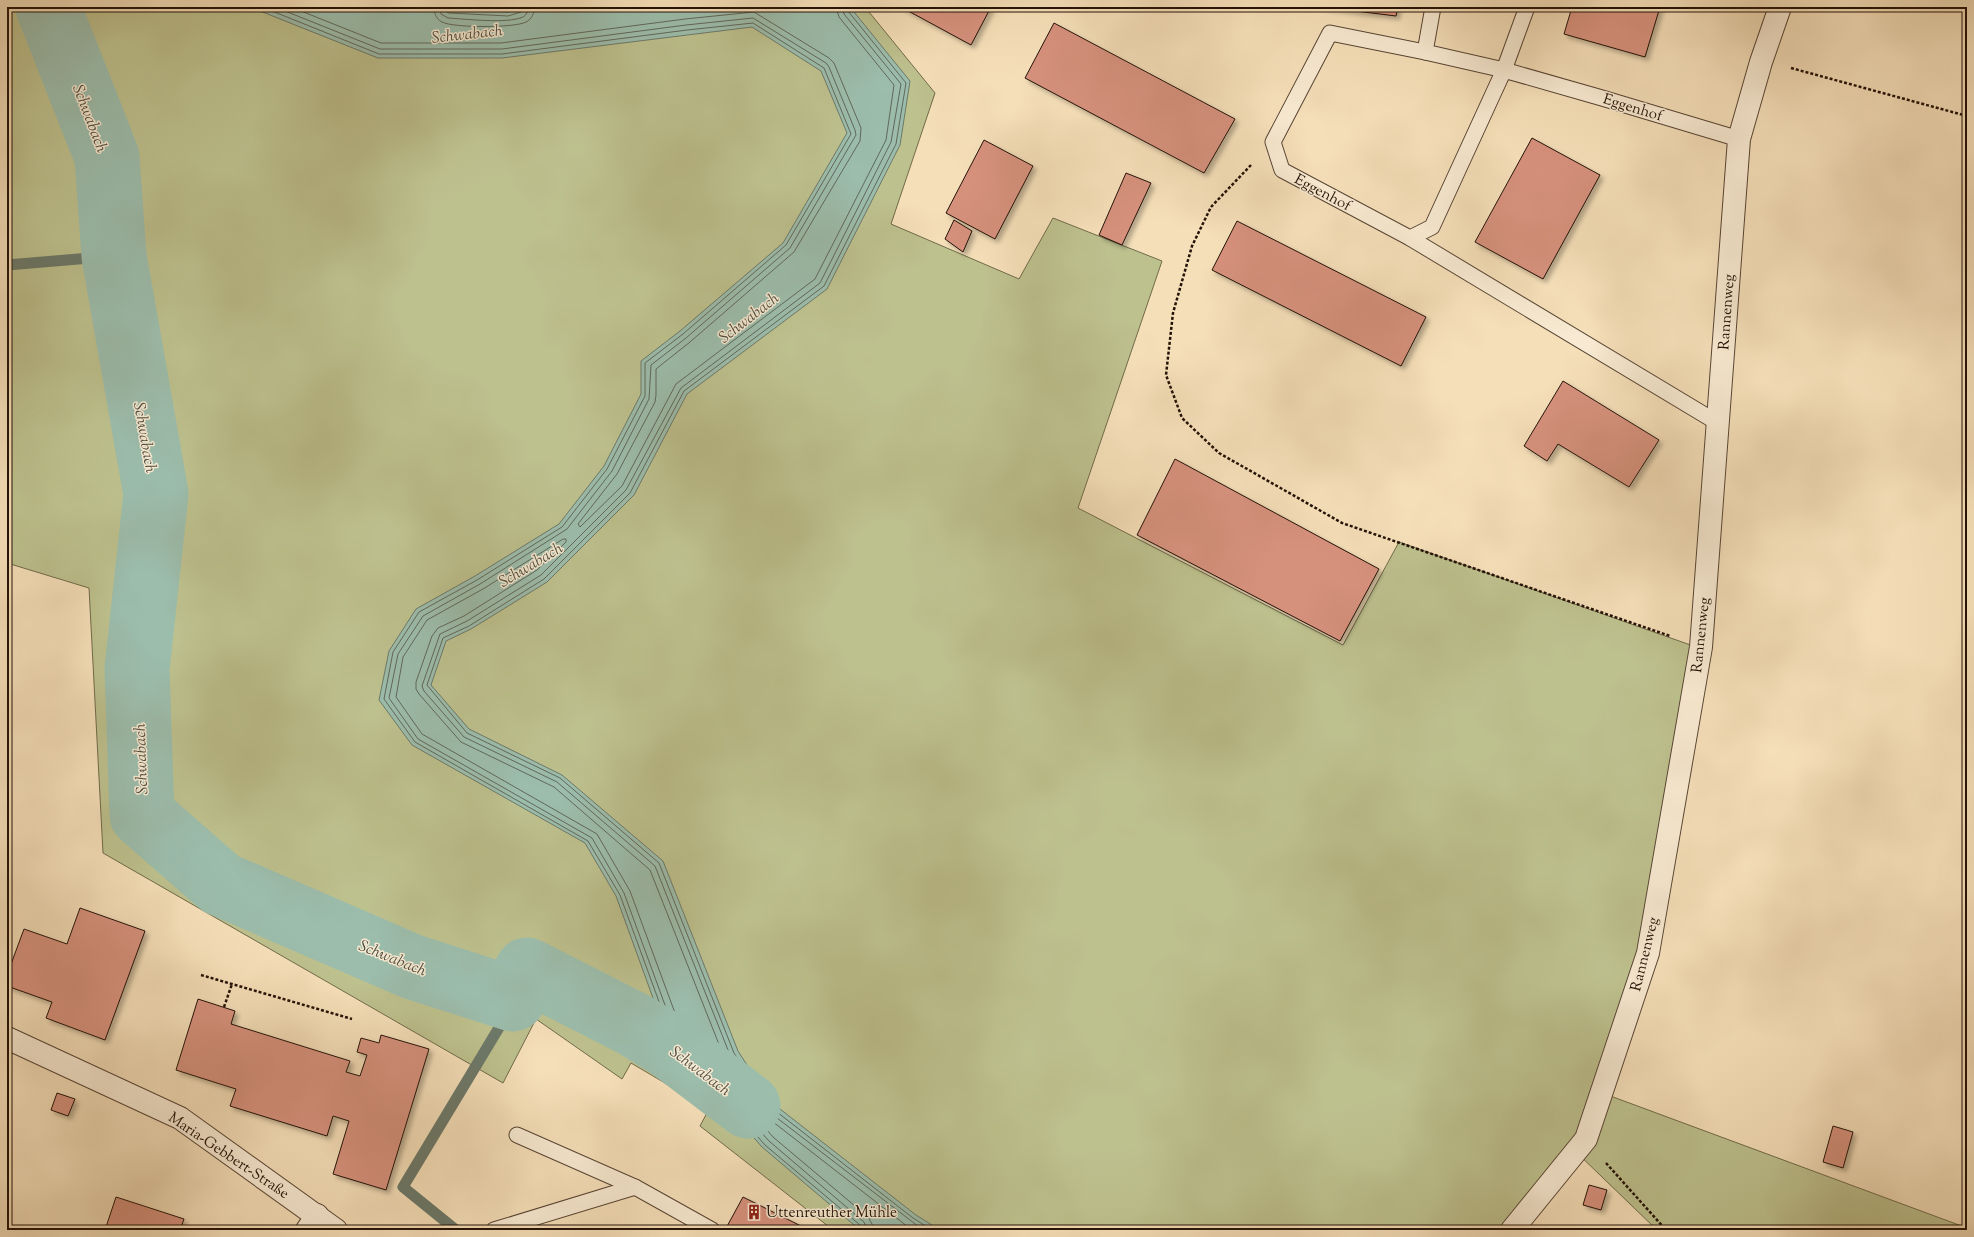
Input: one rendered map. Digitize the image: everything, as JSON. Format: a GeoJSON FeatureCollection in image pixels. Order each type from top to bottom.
{"type":"FeatureCollection","features":[{"type":"Feature","properties":{"kind":"street","name":"Rannenweg"},"geometry":{"type":"LineString","coordinates":[[1512,1230],[1586,1139],[1648,953],[1701,647],[1738,139],[1761,62],[1780,7]]}},
{"type":"Feature","properties":{"kind":"street","name":"Maria-Gebbert-Straße"},"geometry":{"type":"LineString","coordinates":[[7,1038],[180,1118],[312,1223],[336,1230]]}},
{"type":"Feature","properties":{"kind":"lane"},"geometry":{"type":"LineString","coordinates":[[1425,52],[1433,7]]}},
{"type":"Feature","properties":{"kind":"lane"},"geometry":{"type":"LineString","coordinates":[[1410,238],[1432,227],[1504,70],[1527,7]]}},
{"type":"Feature","properties":{"kind":"lane","name":"Eggenhof"},"geometry":{"type":"LineString","coordinates":[[1718,424],[1410,238],[1282,170],[1273,142],[1330,33],[1504,70],[1738,139]]}},
{"type":"Feature","properties":{"kind":"lane"},"geometry":{"type":"LineString","coordinates":[[517,1135],[635,1187],[712,1230]]}},
{"type":"Feature","properties":{"kind":"lane"},"geometry":{"type":"LineString","coordinates":[[494,1230],[635,1187]]}},
{"type":"Feature","properties":{"kind":"path"},"geometry":{"type":"LineString","coordinates":[[1761,62],[1781,65],[1832,78],[1967,116]]}},
{"type":"Feature","properties":{"kind":"path"},"geometry":{"type":"LineString","coordinates":[[1273,142],[1211,207],[1192,246],[1173,313],[1166,375],[1182,418],[1220,452],[1342,523],[1701,647]]}},
{"type":"Feature","properties":{"kind":"path"},"geometry":{"type":"LineString","coordinates":[[201,975],[352,1019]]}},
{"type":"Feature","properties":{"kind":"path"},"geometry":{"type":"LineString","coordinates":[[224,1007],[232,984]]}},
{"type":"Feature","properties":{"kind":"path"},"geometry":{"type":"LineString","coordinates":[[1586,1139],[1666,1230]]}},
{"type":"Feature","properties":{"kind":"green space"},"geometry":{"type":"Polygon","coordinates":[[[7,7],[865,7],[935,93],[891,224],[1019,279],[1053,218],[1162,261],[1078,508],[1343,645],[1399,542],[1699,648],[1642,950],[1605,1094],[1967,1228],[1967,1230],[1657,1230],[1573,1149],[1504,1230],[833,1230],[700,1126],[709,1109],[631,1063],[622,1079],[536,1019],[503,1083],[103,853],[89,588],[7,563],[7,7]]]}},
{"type":"Feature","properties":{"kind":"water"},"geometry":{"type":"Polygon","coordinates":[[[255,7],[405,7],[508,12],[527,7],[850,7],[910,81],[900,145],[827,289],[687,394],[634,495],[547,582],[471,629],[446,641],[431,685],[469,729],[562,775],[663,861],[738,1051],[771,1102],[916,1215],[940,1230],[860,1230],[762,1147],[704,1081],[661,1020],[616,896],[585,843],[412,745],[379,700],[389,651],[416,609],[475,576],[559,524],[604,466],[641,394],[641,361],[680,331],[783,243],[847,133],[821,71],[752,27],[502,58],[378,58],[260,11],[255,7]]]}},
{"type":"Feature","properties":{"kind":"building"},"geometry":{"type":"Polygon","coordinates":[[[901,7],[991,7],[971,45],[901,7]]]}},
{"type":"Feature","properties":{"kind":"building"},"geometry":{"type":"Polygon","coordinates":[[[1323,7],[1398,7],[1396,16],[1323,7]]]}},
{"type":"Feature","properties":{"kind":"building"},"geometry":{"type":"Polygon","coordinates":[[[1572,7],[1660,7],[1645,57],[1564,34],[1572,7]]]}},
{"type":"Feature","properties":{"kind":"building"},"geometry":{"type":"Polygon","coordinates":[[[1054,23],[1235,119],[1204,173],[1025,78],[1054,23]]]}},
{"type":"Feature","properties":{"kind":"building"},"geometry":{"type":"Polygon","coordinates":[[[1532,138],[1600,175],[1543,279],[1475,242],[1532,138]]]}},
{"type":"Feature","properties":{"kind":"building"},"geometry":{"type":"Polygon","coordinates":[[[984,140],[1033,166],[995,239],[946,213],[984,140]]]}},
{"type":"Feature","properties":{"kind":"building"},"geometry":{"type":"Polygon","coordinates":[[[1126,173],[1151,183],[1122,245],[1099,235],[1126,173]]]}},
{"type":"Feature","properties":{"kind":"building"},"geometry":{"type":"Polygon","coordinates":[[[954,220],[972,231],[963,252],[945,239],[954,220]]]}},
{"type":"Feature","properties":{"kind":"building"},"geometry":{"type":"Polygon","coordinates":[[[1237,221],[1426,317],[1401,366],[1212,270],[1237,221]]]}},
{"type":"Feature","properties":{"kind":"building"},"geometry":{"type":"Polygon","coordinates":[[[1563,381],[1659,440],[1629,487],[1558,444],[1547,461],[1524,446],[1563,381]]]}},
{"type":"Feature","properties":{"kind":"building"},"geometry":{"type":"Polygon","coordinates":[[[1175,459],[1379,569],[1340,641],[1137,535],[1175,459]]]}},
{"type":"Feature","properties":{"kind":"building"},"geometry":{"type":"Polygon","coordinates":[[[80,908],[145,931],[105,1040],[46,1018],[52,1002],[7,986],[7,975],[24,929],[67,944],[80,908]]]}},
{"type":"Feature","properties":{"kind":"building"},"geometry":{"type":"Polygon","coordinates":[[[198,999],[235,1011],[231,1024],[350,1061],[346,1072],[360,1076],[367,1055],[357,1052],[361,1038],[379,1043],[381,1035],[429,1049],[386,1190],[333,1174],[349,1121],[333,1116],[327,1136],[230,1106],[236,1089],[176,1070],[198,999]]]}},
{"type":"Feature","properties":{"kind":"building"},"geometry":{"type":"Polygon","coordinates":[[[57,1093],[75,1099],[68,1116],[51,1110],[57,1093]]]}},
{"type":"Feature","properties":{"kind":"building"},"geometry":{"type":"Polygon","coordinates":[[[1833,1126],[1853,1132],[1843,1168],[1823,1162],[1833,1126]]]}},
{"type":"Feature","properties":{"kind":"building"},"geometry":{"type":"Polygon","coordinates":[[[1589,1185],[1607,1190],[1601,1210],[1583,1205],[1589,1185]]]}},
{"type":"Feature","properties":{"kind":"building"},"geometry":{"type":"Polygon","coordinates":[[[116,1197],[184,1219],[180,1230],[105,1230],[116,1197]]]}},
{"type":"Feature","properties":{"kind":"building","name":"Uttenreuther Mühle"},"geometry":{"type":"Polygon","coordinates":[[[743,1197],[805,1228],[804,1230],[725,1230],[743,1197]]]}},
{"type":"Feature","properties":{"kind":"waterway","name":"Schwabach"},"geometry":{"type":"LineString","coordinates":[[48,7],[107,157],[114,256],[156,494],[137,669],[142,815],[221,884],[413,967],[513,999],[527,970],[635,1025],[669,1046],[748,1106]]}},
{"type":"Feature","properties":{"kind":"waterway"},"geometry":{"type":"LineString","coordinates":[[7,265],[114,256]]}},
{"type":"Feature","properties":{"kind":"waterway"},"geometry":{"type":"LineString","coordinates":[[456,1230],[403,1187],[506,1016],[513,999]]}},
{"type":"Feature","properties":{"kind":"place","name":"Uttenreuther Mühle"},"geometry":{"type":"Point","coordinates":[754,1212]}}]}
